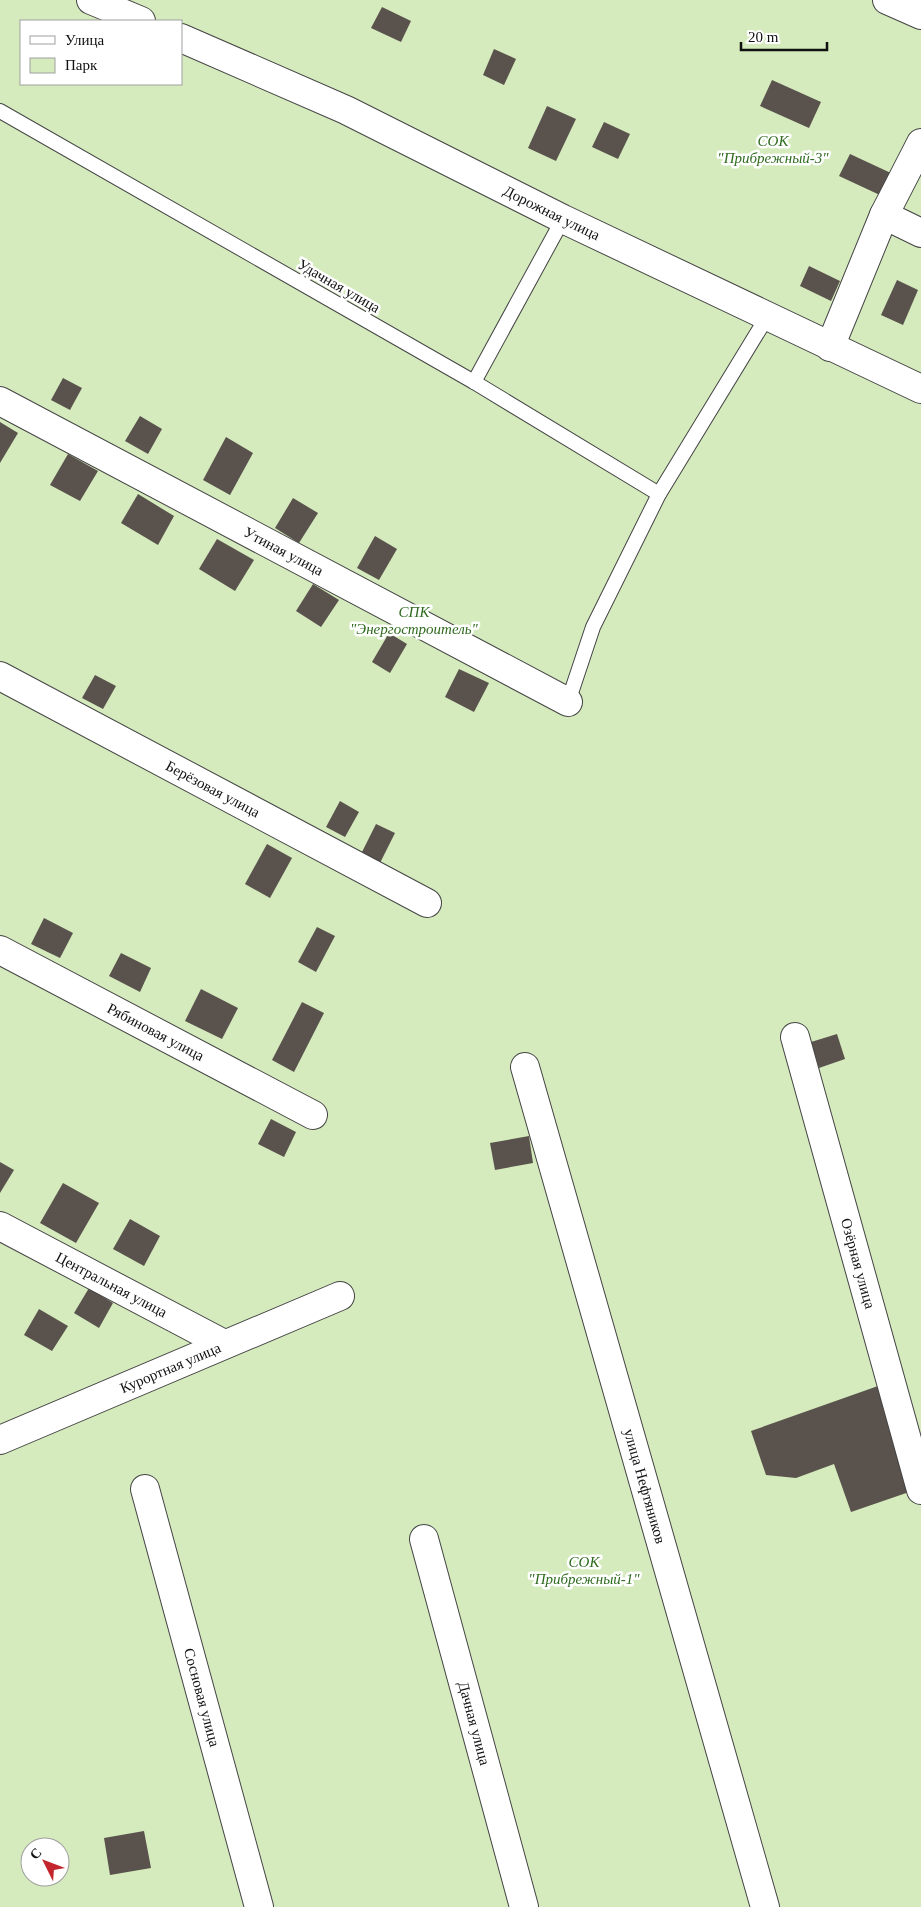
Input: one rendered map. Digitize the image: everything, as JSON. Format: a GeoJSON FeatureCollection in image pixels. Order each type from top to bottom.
{"type":"FeatureCollection","features":[{"type":"Feature","properties":{"kind":"street"},"geometry":{"type":"LineString","coordinates":[[91,0],[140,20]]}},
{"type":"Feature","properties":{"kind":"street"},"geometry":{"type":"LineString","coordinates":[[887,0],[921,15]]}},
{"type":"Feature","properties":{"kind":"street","name":"Дорожная улица"},"geometry":{"type":"LineString","coordinates":[[182,38],[346,110],[563,219],[921,389]]}},
{"type":"Feature","properties":{"kind":"street"},"geometry":{"type":"LineString","coordinates":[[830,347],[884,215],[921,143]]}},
{"type":"Feature","properties":{"kind":"street"},"geometry":{"type":"LineString","coordinates":[[884,215],[921,233]]}},
{"type":"Feature","properties":{"kind":"street","name":"Утиная улица"},"geometry":{"type":"LineString","coordinates":[[0,401],[568,702]]}},
{"type":"Feature","properties":{"kind":"street","name":"Берёзовая улица"},"geometry":{"type":"LineString","coordinates":[[0,676],[427,903]]}},
{"type":"Feature","properties":{"kind":"street","name":"Рябиновая улица"},"geometry":{"type":"LineString","coordinates":[[0,950],[313,1115]]}},
{"type":"Feature","properties":{"kind":"street","name":"Озёрная улица"},"geometry":{"type":"LineString","coordinates":[[795,1037],[921,1490]]}},
{"type":"Feature","properties":{"kind":"street","name":"улица Нефтяников"},"geometry":{"type":"LineString","coordinates":[[525,1067],[765,1907]]}},
{"type":"Feature","properties":{"kind":"street","name":"Центральная улица"},"geometry":{"type":"LineString","coordinates":[[0,1226],[224,1344]]}},
{"type":"Feature","properties":{"kind":"street","name":"Курортная улица"},"geometry":{"type":"LineString","coordinates":[[0,1440],[340,1296]]}},
{"type":"Feature","properties":{"kind":"street","name":"Сосновая улица"},"geometry":{"type":"LineString","coordinates":[[145,1489],[259,1907]]}},
{"type":"Feature","properties":{"kind":"street","name":"Дачная улица"},"geometry":{"type":"LineString","coordinates":[[424,1539],[524,1907]]}},
{"type":"Feature","properties":{"kind":"lane","name":"Удачная улица"},"geometry":{"type":"LineString","coordinates":[[0,110],[474,382],[659,494]]}},
{"type":"Feature","properties":{"kind":"lane"},"geometry":{"type":"LineString","coordinates":[[474,382],[563,219]]}},
{"type":"Feature","properties":{"kind":"lane"},"geometry":{"type":"LineString","coordinates":[[568,702],[593,627],[659,494],[768,317]]}},
{"type":"Feature","properties":{"kind":"green space"},"geometry":{"type":"Polygon","coordinates":[[[0,0],[921,0],[921,1907],[0,1907],[0,0]]]}},
{"type":"Feature","properties":{"kind":"building"},"geometry":{"type":"Polygon","coordinates":[[[382,7],[411,21],[401,42],[371,28],[382,7]]]}},
{"type":"Feature","properties":{"kind":"building"},"geometry":{"type":"Polygon","coordinates":[[[494,49],[516,59],[504,85],[483,75],[494,49]]]}},
{"type":"Feature","properties":{"kind":"building"},"geometry":{"type":"Polygon","coordinates":[[[772,80],[821,102],[809,128],[760,106],[772,80]]]}},
{"type":"Feature","properties":{"kind":"building"},"geometry":{"type":"Polygon","coordinates":[[[547,106],[576,119],[556,161],[528,148],[547,106]]]}},
{"type":"Feature","properties":{"kind":"building"},"geometry":{"type":"Polygon","coordinates":[[[604,122],[630,134],[618,159],[592,147],[604,122]]]}},
{"type":"Feature","properties":{"kind":"building"},"geometry":{"type":"Polygon","coordinates":[[[850,154],[893,174],[882,196],[839,176],[850,154]]]}},
{"type":"Feature","properties":{"kind":"building"},"geometry":{"type":"Polygon","coordinates":[[[809,266],[840,281],[831,301],[800,286],[809,266]]]}},
{"type":"Feature","properties":{"kind":"building"},"geometry":{"type":"Polygon","coordinates":[[[897,280],[918,290],[903,325],[881,315],[897,280]]]}},
{"type":"Feature","properties":{"kind":"building"},"geometry":{"type":"Polygon","coordinates":[[[63,378],[82,388],[70,410],[51,400],[63,378]]]}},
{"type":"Feature","properties":{"kind":"building"},"geometry":{"type":"Polygon","coordinates":[[[140,416],[162,429],[148,454],[125,441],[140,416]]]}},
{"type":"Feature","properties":{"kind":"building"},"geometry":{"type":"Polygon","coordinates":[[[0,422],[18,433],[0,463],[0,422]]]}},
{"type":"Feature","properties":{"kind":"building"},"geometry":{"type":"Polygon","coordinates":[[[226,437],[253,453],[230,495],[203,480],[226,437]]]}},
{"type":"Feature","properties":{"kind":"building"},"geometry":{"type":"Polygon","coordinates":[[[68,454],[98,471],[80,501],[50,485],[68,454]]]}},
{"type":"Feature","properties":{"kind":"building"},"geometry":{"type":"Polygon","coordinates":[[[138,494],[174,516],[158,545],[121,523],[138,494]]]}},
{"type":"Feature","properties":{"kind":"building"},"geometry":{"type":"Polygon","coordinates":[[[293,498],[318,513],[299,543],[275,528],[293,498]]]}},
{"type":"Feature","properties":{"kind":"building"},"geometry":{"type":"Polygon","coordinates":[[[375,536],[397,549],[379,580],[357,568],[375,536]]]}},
{"type":"Feature","properties":{"kind":"building"},"geometry":{"type":"Polygon","coordinates":[[[217,539],[254,560],[235,591],[199,569],[217,539]]]}},
{"type":"Feature","properties":{"kind":"building"},"geometry":{"type":"Polygon","coordinates":[[[313,584],[339,600],[321,627],[296,611],[313,584]]]}},
{"type":"Feature","properties":{"kind":"building"},"geometry":{"type":"Polygon","coordinates":[[[389,633],[407,644],[390,673],[372,662],[389,633]]]}},
{"type":"Feature","properties":{"kind":"building"},"geometry":{"type":"Polygon","coordinates":[[[459,669],[489,683],[474,712],[445,697],[459,669]]]}},
{"type":"Feature","properties":{"kind":"building"},"geometry":{"type":"Polygon","coordinates":[[[95,675],[116,686],[103,709],[82,698],[95,675]]]}},
{"type":"Feature","properties":{"kind":"building"},"geometry":{"type":"Polygon","coordinates":[[[340,801],[359,812],[345,837],[326,827],[340,801]]]}},
{"type":"Feature","properties":{"kind":"building"},"geometry":{"type":"Polygon","coordinates":[[[376,824],[395,833],[380,863],[361,854],[376,824]]]}},
{"type":"Feature","properties":{"kind":"building"},"geometry":{"type":"Polygon","coordinates":[[[267,844],[292,858],[270,898],[245,884],[267,844]]]}},
{"type":"Feature","properties":{"kind":"building"},"geometry":{"type":"Polygon","coordinates":[[[44,918],[73,933],[60,958],[31,944],[44,918]]]}},
{"type":"Feature","properties":{"kind":"building"},"geometry":{"type":"Polygon","coordinates":[[[317,927],[335,936],[316,972],[298,962],[317,927]]]}},
{"type":"Feature","properties":{"kind":"building"},"geometry":{"type":"Polygon","coordinates":[[[121,953],[151,968],[140,992],[109,976],[121,953]]]}},
{"type":"Feature","properties":{"kind":"building"},"geometry":{"type":"Polygon","coordinates":[[[201,989],[238,1008],[222,1039],[185,1021],[201,989]]]}},
{"type":"Feature","properties":{"kind":"building"},"geometry":{"type":"Polygon","coordinates":[[[302,1002],[324,1013],[294,1072],[272,1060],[302,1002]]]}},
{"type":"Feature","properties":{"kind":"building"},"geometry":{"type":"Polygon","coordinates":[[[837,1034],[845,1059],[819,1068],[811,1042],[837,1034]]]}},
{"type":"Feature","properties":{"kind":"building"},"geometry":{"type":"Polygon","coordinates":[[[271,1119],[296,1132],[284,1157],[258,1144],[271,1119]]]}},
{"type":"Feature","properties":{"kind":"building"},"geometry":{"type":"Polygon","coordinates":[[[529,1136],[533,1163],[495,1170],[490,1143],[529,1136]]]}},
{"type":"Feature","properties":{"kind":"building"},"geometry":{"type":"Polygon","coordinates":[[[0,1162],[14,1170],[0,1193],[0,1162]]]}},
{"type":"Feature","properties":{"kind":"building"},"geometry":{"type":"Polygon","coordinates":[[[63,1183],[99,1203],[76,1243],[40,1223],[63,1183]]]}},
{"type":"Feature","properties":{"kind":"building"},"geometry":{"type":"Polygon","coordinates":[[[130,1219],[160,1236],[144,1266],[113,1249],[130,1219]]]}},
{"type":"Feature","properties":{"kind":"building"},"geometry":{"type":"Polygon","coordinates":[[[89,1288],[113,1303],[99,1328],[74,1313],[89,1288]]]}},
{"type":"Feature","properties":{"kind":"building"},"geometry":{"type":"Polygon","coordinates":[[[39,1309],[68,1326],[52,1351],[24,1335],[39,1309]]]}},
{"type":"Feature","properties":{"kind":"building"},"geometry":{"type":"Polygon","coordinates":[[[878,1386],[915,1490],[851,1512],[834,1464],[796,1478],[766,1475],[751,1431],[878,1386]]]}},
{"type":"Feature","properties":{"kind":"building"},"geometry":{"type":"Polygon","coordinates":[[[144,1831],[151,1868],[110,1875],[104,1838],[144,1831]]]}},
{"type":"Feature","properties":{"kind":"park label","name":"СОК \"Прибрежный-3\""},"geometry":{"type":"Point","coordinates":[773,150]}},
{"type":"Feature","properties":{"kind":"park label","name":"СПК \"Энергостроитель\""},"geometry":{"type":"Point","coordinates":[414,620]}},
{"type":"Feature","properties":{"kind":"park label","name":"СОК \"Прибрежный-1\""},"geometry":{"type":"Point","coordinates":[584,1570]}}]}
